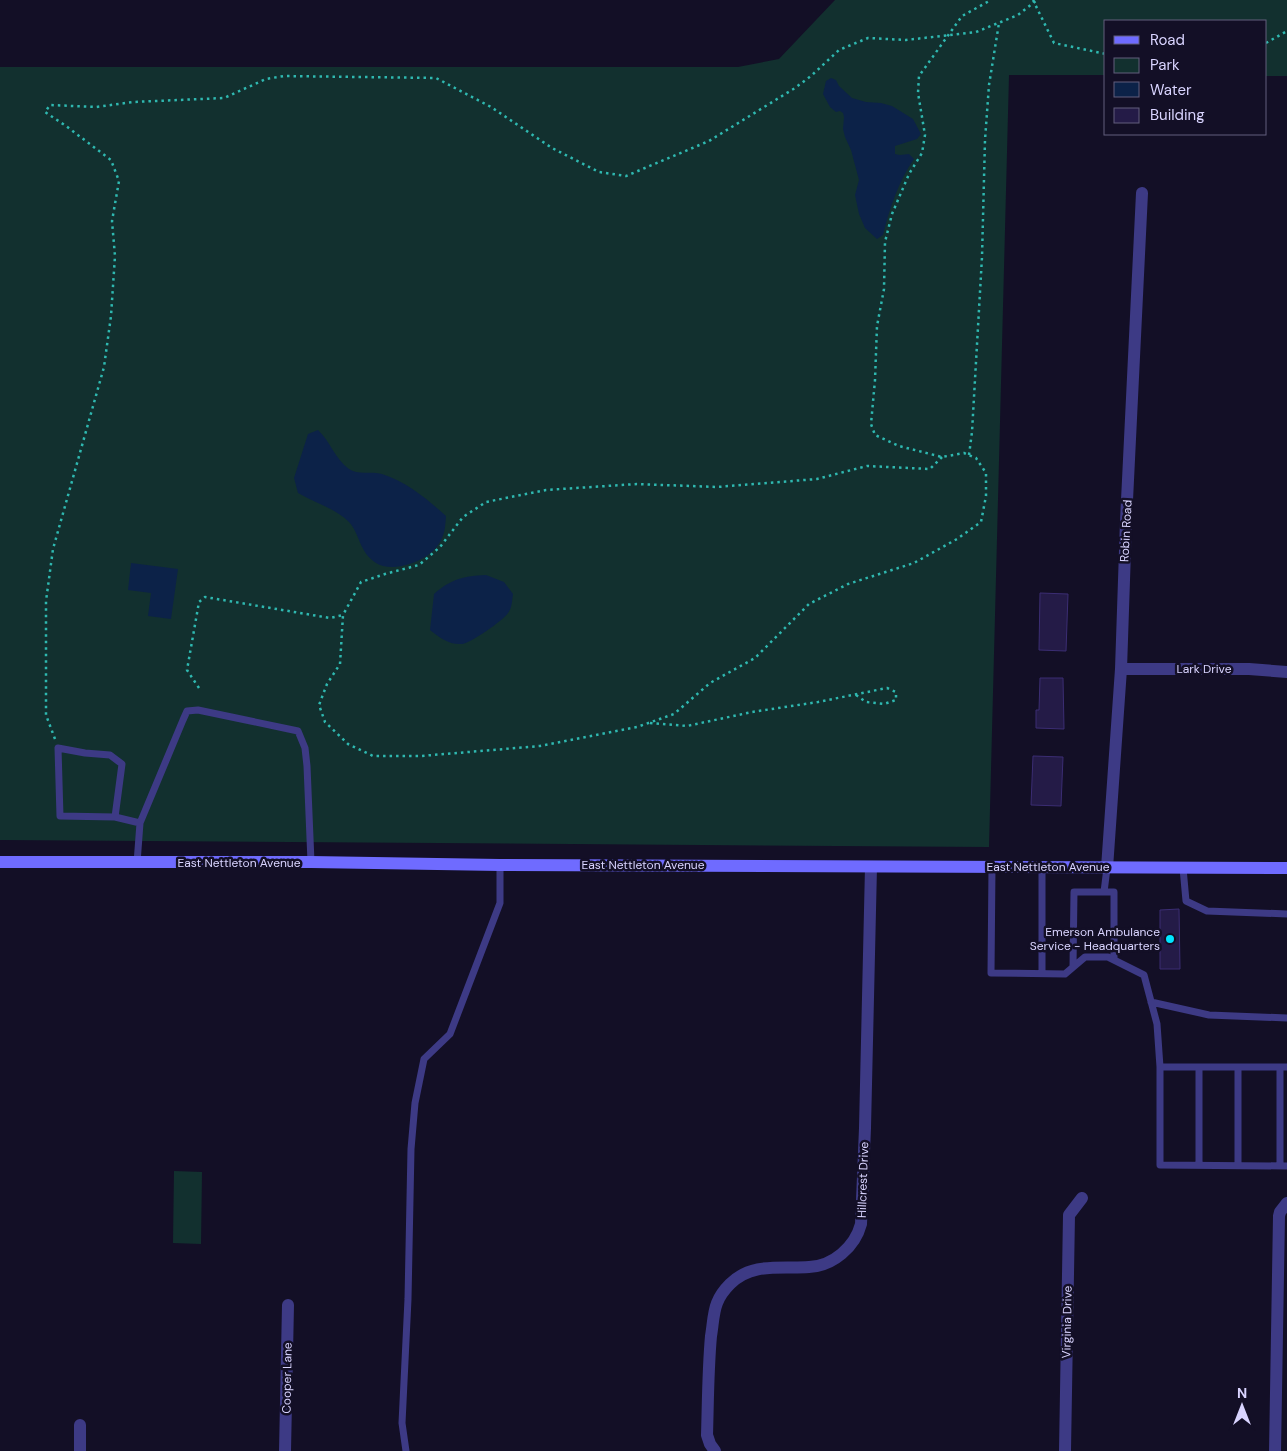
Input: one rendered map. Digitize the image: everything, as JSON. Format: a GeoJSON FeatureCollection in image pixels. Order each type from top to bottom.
{"type":"FeatureCollection","features":[{"type":"Feature","properties":{"kind":"main road","name":"East Nettleton Avenue"},"geometry":{"type":"LineString","coordinates":[[0,862],[1287,868]]}},
{"type":"Feature","properties":{"kind":"street","name":"Robin Road"},"geometry":{"type":"LineString","coordinates":[[1107,868],[1121,669],[1126,521],[1142,193]]}},
{"type":"Feature","properties":{"kind":"street","name":"Lark Drive"},"geometry":{"type":"LineString","coordinates":[[1121,669],[1249,669],[1287,672]]}},
{"type":"Feature","properties":{"kind":"street","name":"Hillcrest Drive"},"geometry":{"type":"LineString","coordinates":[[715,1451],[707,1435],[710,1352],[713,1318],[722,1292],[737,1277],[754,1270],[771,1267],[811,1267],[824,1264],[842,1254],[859,1234],[865,1128],[871,866]]}},
{"type":"Feature","properties":{"kind":"street","name":"Virginia Drive"},"geometry":{"type":"LineString","coordinates":[[1065,1451],[1070,1215],[1082,1198]]}},
{"type":"Feature","properties":{"kind":"street"},"geometry":{"type":"LineString","coordinates":[[1275,1451],[1279,1216],[1287,1203]]}},
{"type":"Feature","properties":{"kind":"street","name":"Cooper Lane"},"geometry":{"type":"LineString","coordinates":[[285,1451],[288,1305]]}},
{"type":"Feature","properties":{"kind":"street"},"geometry":{"type":"LineString","coordinates":[[80,1425],[80,1451]]}},
{"type":"Feature","properties":{"kind":"lane"},"geometry":{"type":"LineString","coordinates":[[137,863],[140,823],[183,720],[188,712],[198,710],[298,731],[305,748],[307,766],[311,862]]}},
{"type":"Feature","properties":{"kind":"lane"},"geometry":{"type":"LineString","coordinates":[[114,817],[122,764],[110,755],[58,748],[60,816],[114,817],[140,823]]}},
{"type":"Feature","properties":{"kind":"lane"},"geometry":{"type":"LineString","coordinates":[[406,1451],[402,1423],[408,1299],[411,1149],[416,1104],[424,1059],[450,1034],[500,903],[500,864]]}},
{"type":"Feature","properties":{"kind":"lane"},"geometry":{"type":"LineString","coordinates":[[992,867],[991,973],[1065,974],[1085,957],[1108,957],[1144,975],[1157,1024],[1160,1067],[1160,1165],[1284,1166],[1284,1067],[1160,1067]]}},
{"type":"Feature","properties":{"kind":"lane"},"geometry":{"type":"LineString","coordinates":[[1042,867],[1042,974]]}},
{"type":"Feature","properties":{"kind":"lane"},"geometry":{"type":"LineString","coordinates":[[1104,892],[1107,868]]}},
{"type":"Feature","properties":{"kind":"lane"},"geometry":{"type":"LineString","coordinates":[[1183,868],[1186,901],[1207,911],[1287,914]]}},
{"type":"Feature","properties":{"kind":"lane"},"geometry":{"type":"LineString","coordinates":[[1073,967],[1074,892],[1114,892],[1114,960]]}},
{"type":"Feature","properties":{"kind":"lane"},"geometry":{"type":"LineString","coordinates":[[1151,1002],[1210,1015],[1287,1018]]}},
{"type":"Feature","properties":{"kind":"lane"},"geometry":{"type":"LineString","coordinates":[[1199,1067],[1200,1165]]}},
{"type":"Feature","properties":{"kind":"lane"},"geometry":{"type":"LineString","coordinates":[[1238,1067],[1238,1165]]}},
{"type":"Feature","properties":{"kind":"path"},"geometry":{"type":"LineString","coordinates":[[942,457],[930,469],[867,466],[817,479],[717,487],[637,484],[546,490],[486,502],[462,517],[440,547],[419,565],[362,582],[343,615],[340,664],[327,684],[319,705],[325,722],[348,744],[373,756],[420,756],[540,746],[637,727],[674,714],[710,682],[755,658],[810,604],[848,584],[914,563],[957,539],[981,522],[986,496],[986,473],[976,458],[964,453],[942,457],[899,446],[876,435],[871,424],[876,380],[877,326],[884,289],[885,242],[892,214],[909,174],[922,153],[925,136],[918,93],[919,76],[962,16],[992,0]]}},
{"type":"Feature","properties":{"kind":"path"},"geometry":{"type":"LineString","coordinates":[[58,748],[46,715],[46,601],[53,549],[104,367],[111,316],[115,256],[112,221],[119,181],[111,160],[45,112],[50,105],[96,107],[133,102],[224,98],[266,79],[284,76],[436,78],[491,107],[552,148],[599,172],[626,176],[709,141],[795,88],[839,50],[868,38],[906,40],[976,32],[1018,15],[1035,1],[1054,43],[1104,54]]}},
{"type":"Feature","properties":{"kind":"path"},"geometry":{"type":"LineString","coordinates":[[969,455],[982,257],[985,140],[989,85],[999,23]]}},
{"type":"Feature","properties":{"kind":"path"},"geometry":{"type":"LineString","coordinates":[[1267,42],[1287,31]]}},
{"type":"Feature","properties":{"kind":"path"},"geometry":{"type":"LineString","coordinates":[[199,688],[188,670],[200,602],[205,597],[330,618],[343,615]]}},
{"type":"Feature","properties":{"kind":"path"},"geometry":{"type":"LineString","coordinates":[[648,723],[687,726],[752,712],[887,688],[896,692],[896,700],[884,704],[866,702],[856,695]]}},
{"type":"Feature","properties":{"kind":"green space"},"geometry":{"type":"Polygon","coordinates":[[[835,0],[1287,0],[1287,76],[1267,76],[1267,20],[1104,20],[1104,75],[1009,75],[989,847],[0,840],[0,67],[738,67],[779,59],[835,0]]]}},
{"type":"Feature","properties":{"kind":"green space"},"geometry":{"type":"Polygon","coordinates":[[[174,1171],[202,1172],[201,1244],[173,1243],[174,1171]]]}},
{"type":"Feature","properties":{"kind":"water"},"geometry":{"type":"Polygon","coordinates":[[[831,78],[836,80],[839,86],[852,98],[892,106],[913,119],[921,134],[917,139],[895,146],[895,154],[909,154],[914,159],[895,196],[883,235],[877,239],[865,228],[859,214],[855,195],[859,180],[843,129],[843,113],[840,111],[836,112],[830,107],[823,94],[826,81],[831,78]]]}},
{"type":"Feature","properties":{"kind":"water"},"geometry":{"type":"Polygon","coordinates":[[[318,430],[349,469],[356,472],[382,474],[391,477],[424,497],[446,516],[443,535],[433,551],[418,561],[400,566],[383,566],[376,563],[366,554],[349,522],[331,509],[298,493],[294,478],[308,434],[318,430]]]}},
{"type":"Feature","properties":{"kind":"water"},"geometry":{"type":"Polygon","coordinates":[[[131,563],[178,569],[171,619],[148,616],[151,593],[128,590],[131,563]]]}},
{"type":"Feature","properties":{"kind":"water"},"geometry":{"type":"Polygon","coordinates":[[[486,575],[504,582],[513,594],[512,604],[505,616],[479,636],[462,644],[449,642],[430,630],[434,594],[458,579],[486,575]]]}},
{"type":"Feature","properties":{"kind":"building"},"geometry":{"type":"Polygon","coordinates":[[[1040,593],[1068,594],[1066,651],[1039,650],[1040,593]]]}},
{"type":"Feature","properties":{"kind":"building"},"geometry":{"type":"Polygon","coordinates":[[[1040,678],[1063,678],[1064,729],[1036,728],[1036,710],[1039,710],[1040,678]]]}},
{"type":"Feature","properties":{"kind":"building"},"geometry":{"type":"Polygon","coordinates":[[[1033,756],[1063,757],[1061,806],[1031,805],[1033,756]]]}},
{"type":"Feature","properties":{"kind":"building","name":"Emerson Ambulance Service - Headquarters"},"geometry":{"type":"Polygon","coordinates":[[[1179,909],[1180,969],[1160,969],[1160,910],[1179,909]]]}},
{"type":"Feature","properties":{"kind":"place","name":"Emerson Ambulance Service - Headquarters"},"geometry":{"type":"Point","coordinates":[1170,939]}}]}
